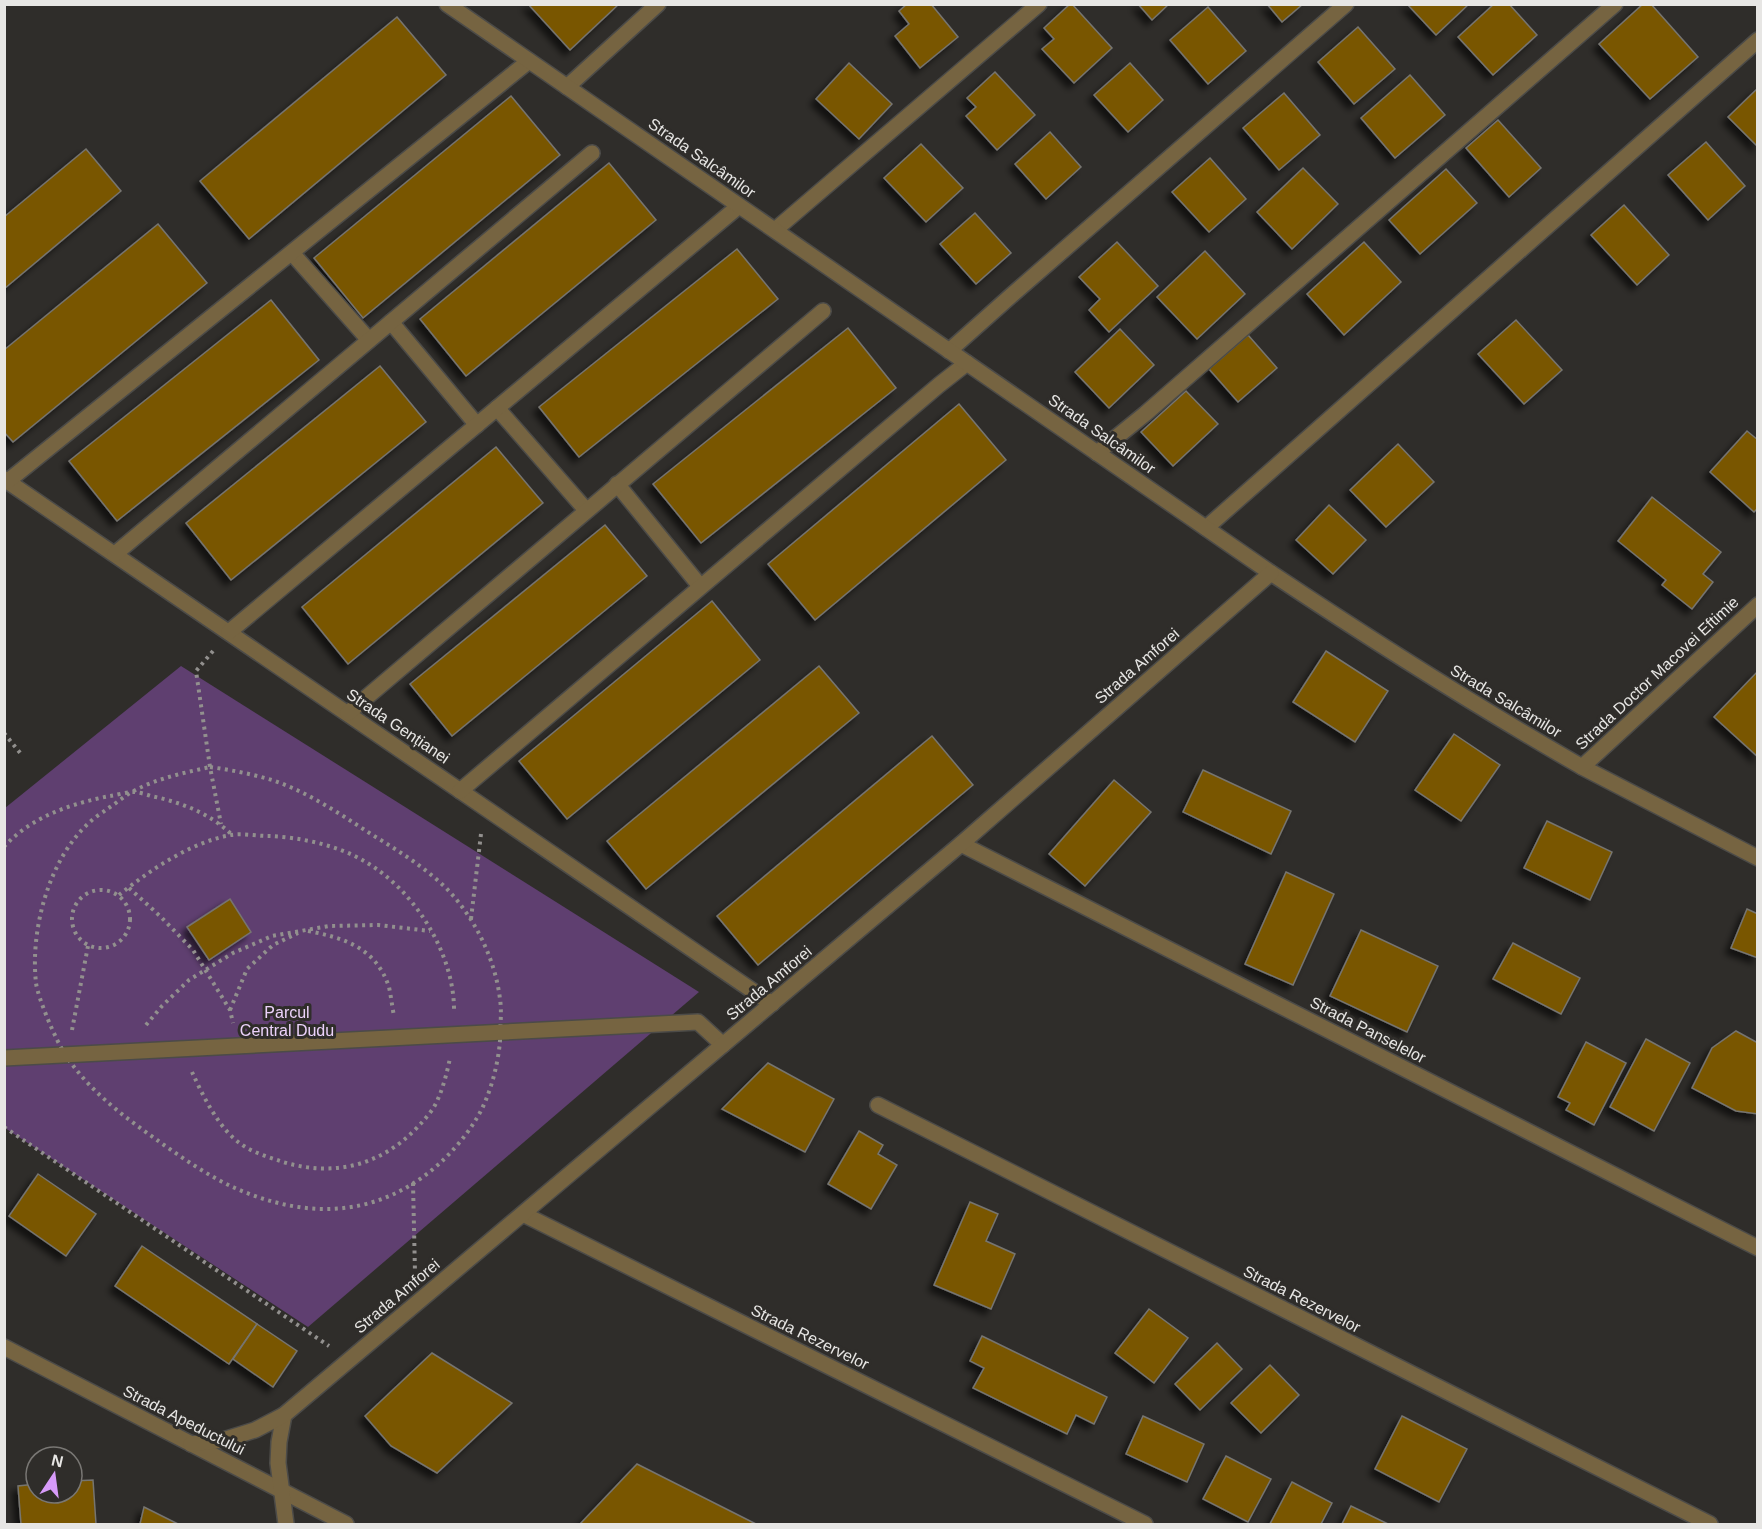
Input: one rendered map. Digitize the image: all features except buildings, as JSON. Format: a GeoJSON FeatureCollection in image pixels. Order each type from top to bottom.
{"type":"FeatureCollection","features":[{"type":"Feature","properties":{"kind":"street","name":"Strada Salcâmilor"},"geometry":{"type":"LineString","coordinates":[[447,4],[1271,573],[1418,669],[1582,767],[1758,858]]}},
{"type":"Feature","properties":{"kind":"street"},"geometry":{"type":"LineString","coordinates":[[567,87],[658,4]]}},
{"type":"Feature","properties":{"kind":"street"},"geometry":{"type":"LineString","coordinates":[[775,231],[1039,4]]}},
{"type":"Feature","properties":{"kind":"street"},"geometry":{"type":"LineString","coordinates":[[949,351],[1346,4]]}},
{"type":"Feature","properties":{"kind":"street"},"geometry":{"type":"LineString","coordinates":[[1097,453],[1145,414],[1616,4]]}},
{"type":"Feature","properties":{"kind":"street"},"geometry":{"type":"LineString","coordinates":[[1206,528],[1758,40]]}},
{"type":"Feature","properties":{"kind":"street"},"geometry":{"type":"LineString","coordinates":[[6,480],[529,61]]}},
{"type":"Feature","properties":{"kind":"street"},"geometry":{"type":"LineString","coordinates":[[115,554],[592,153]]}},
{"type":"Feature","properties":{"kind":"street"},"geometry":{"type":"LineString","coordinates":[[229,632],[739,206]]}},
{"type":"Feature","properties":{"kind":"street"},"geometry":{"type":"LineString","coordinates":[[292,253],[369,340]]}},
{"type":"Feature","properties":{"kind":"street"},"geometry":{"type":"LineString","coordinates":[[348,713],[823,312]]}},
{"type":"Feature","properties":{"kind":"street"},"geometry":{"type":"LineString","coordinates":[[391,322],[477,425]]}},
{"type":"Feature","properties":{"kind":"street"},"geometry":{"type":"LineString","coordinates":[[460,791],[700,586],[968,363]]}},
{"type":"Feature","properties":{"kind":"street"},"geometry":{"type":"LineString","coordinates":[[497,408],[586,510]]}},
{"type":"Feature","properties":{"kind":"street","name":"Strada Gențianei"},"geometry":{"type":"LineString","coordinates":[[6,480],[772,1004]]}},
{"type":"Feature","properties":{"kind":"street"},"geometry":{"type":"LineString","coordinates":[[617,484],[700,586]]}},
{"type":"Feature","properties":{"kind":"street","name":"Strada Amforei"},"geometry":{"type":"LineString","coordinates":[[191,1444],[224,1440],[255,1430],[284,1414],[961,844],[1271,573]]}},
{"type":"Feature","properties":{"kind":"street","name":"Strada Doctor Macovei Eftimie"},"geometry":{"type":"LineString","coordinates":[[1582,767],[1758,605]]}},
{"type":"Feature","properties":{"kind":"street","name":"Strada Panselelor"},"geometry":{"type":"LineString","coordinates":[[961,844],[1758,1248]]}},
{"type":"Feature","properties":{"kind":"street"},"geometry":{"type":"LineString","coordinates":[[4,1058],[67,1049],[190,1048],[698,1022],[723,1046]]}},
{"type":"Feature","properties":{"kind":"street","name":"Strada Rezervelor"},"geometry":{"type":"LineString","coordinates":[[878,1105],[1710,1524]]}},
{"type":"Feature","properties":{"kind":"street","name":"Strada Rezervelor"},"geometry":{"type":"LineString","coordinates":[[523,1214],[1145,1524]]}},
{"type":"Feature","properties":{"kind":"street","name":"Strada Apeductului"},"geometry":{"type":"LineString","coordinates":[[4,1347],[346,1524]]}},
{"type":"Feature","properties":{"kind":"street"},"geometry":{"type":"LineString","coordinates":[[284,1414],[278,1463],[286,1524]]}},
{"type":"Feature","properties":{"kind":"path"},"geometry":{"type":"LineString","coordinates":[[221,824],[196,671],[229,632]]}},
{"type":"Feature","properties":{"kind":"path"},"geometry":{"type":"LineString","coordinates":[[4,733],[21,754]]}},
{"type":"Feature","properties":{"kind":"path"},"geometry":{"type":"LineString","coordinates":[[4,847],[32,823],[62,809],[95,799],[132,792],[174,775],[210,767],[274,781],[310,797],[410,859],[446,888],[471,920],[495,970],[501,1002],[499,1054],[490,1087],[476,1121],[439,1163],[413,1183],[388,1196],[363,1205],[333,1209],[308,1209],[273,1201],[235,1188],[197,1167],[124,1117],[93,1089],[53,1030],[36,986],[35,940],[47,890],[64,853],[90,822],[132,792],[167,799],[197,811],[221,824],[232,835]]}},
{"type":"Feature","properties":{"kind":"path"},"geometry":{"type":"LineString","coordinates":[[471,920],[484,807]]}},
{"type":"Feature","properties":{"kind":"path"},"geometry":{"type":"LineString","coordinates":[[120,896],[172,857],[232,835],[280,837],[324,844],[364,861],[393,881],[417,907],[446,960],[454,998],[452,1049],[446,1076],[434,1108],[402,1142],[378,1157],[356,1166],[324,1168],[297,1166],[265,1156],[240,1144],[219,1121],[204,1098],[192,1072],[190,1048]]}},
{"type":"Feature","properties":{"kind":"path"},"geometry":{"type":"LineString","coordinates":[[129,888],[187,943],[206,969],[230,1010],[240,1045]]}},
{"type":"Feature","properties":{"kind":"path"},"geometry":{"type":"LineString","coordinates":[[91,891],[111,891],[120,896],[130,911],[129,930],[116,945],[107,948],[88,946],[74,931],[72,912],[76,903],[91,891]]}},
{"type":"Feature","properties":{"kind":"path"},"geometry":{"type":"LineString","coordinates":[[135,1050],[144,1028],[162,1006],[189,980],[233,953],[272,936],[329,926],[378,925],[430,931]]}},
{"type":"Feature","properties":{"kind":"path"},"geometry":{"type":"LineString","coordinates":[[230,1010],[247,969],[273,945],[305,930],[353,943],[378,964],[389,988],[397,1037]]}},
{"type":"Feature","properties":{"kind":"path"},"geometry":{"type":"LineString","coordinates":[[71,1033],[88,946]]}},
{"type":"Feature","properties":{"kind":"path"},"geometry":{"type":"LineString","coordinates":[[4,1127],[349,1360]]}},
{"type":"Feature","properties":{"kind":"path"},"geometry":{"type":"LineString","coordinates":[[413,1183],[416,1304]]}},
{"type":"Feature","properties":{"kind":"green space","name":"Parcul Central Dudu"},"geometry":{"type":"Polygon","coordinates":[[[181,666],[699,992],[308,1327],[5,1128],[5,808],[181,666]]]}}]}
